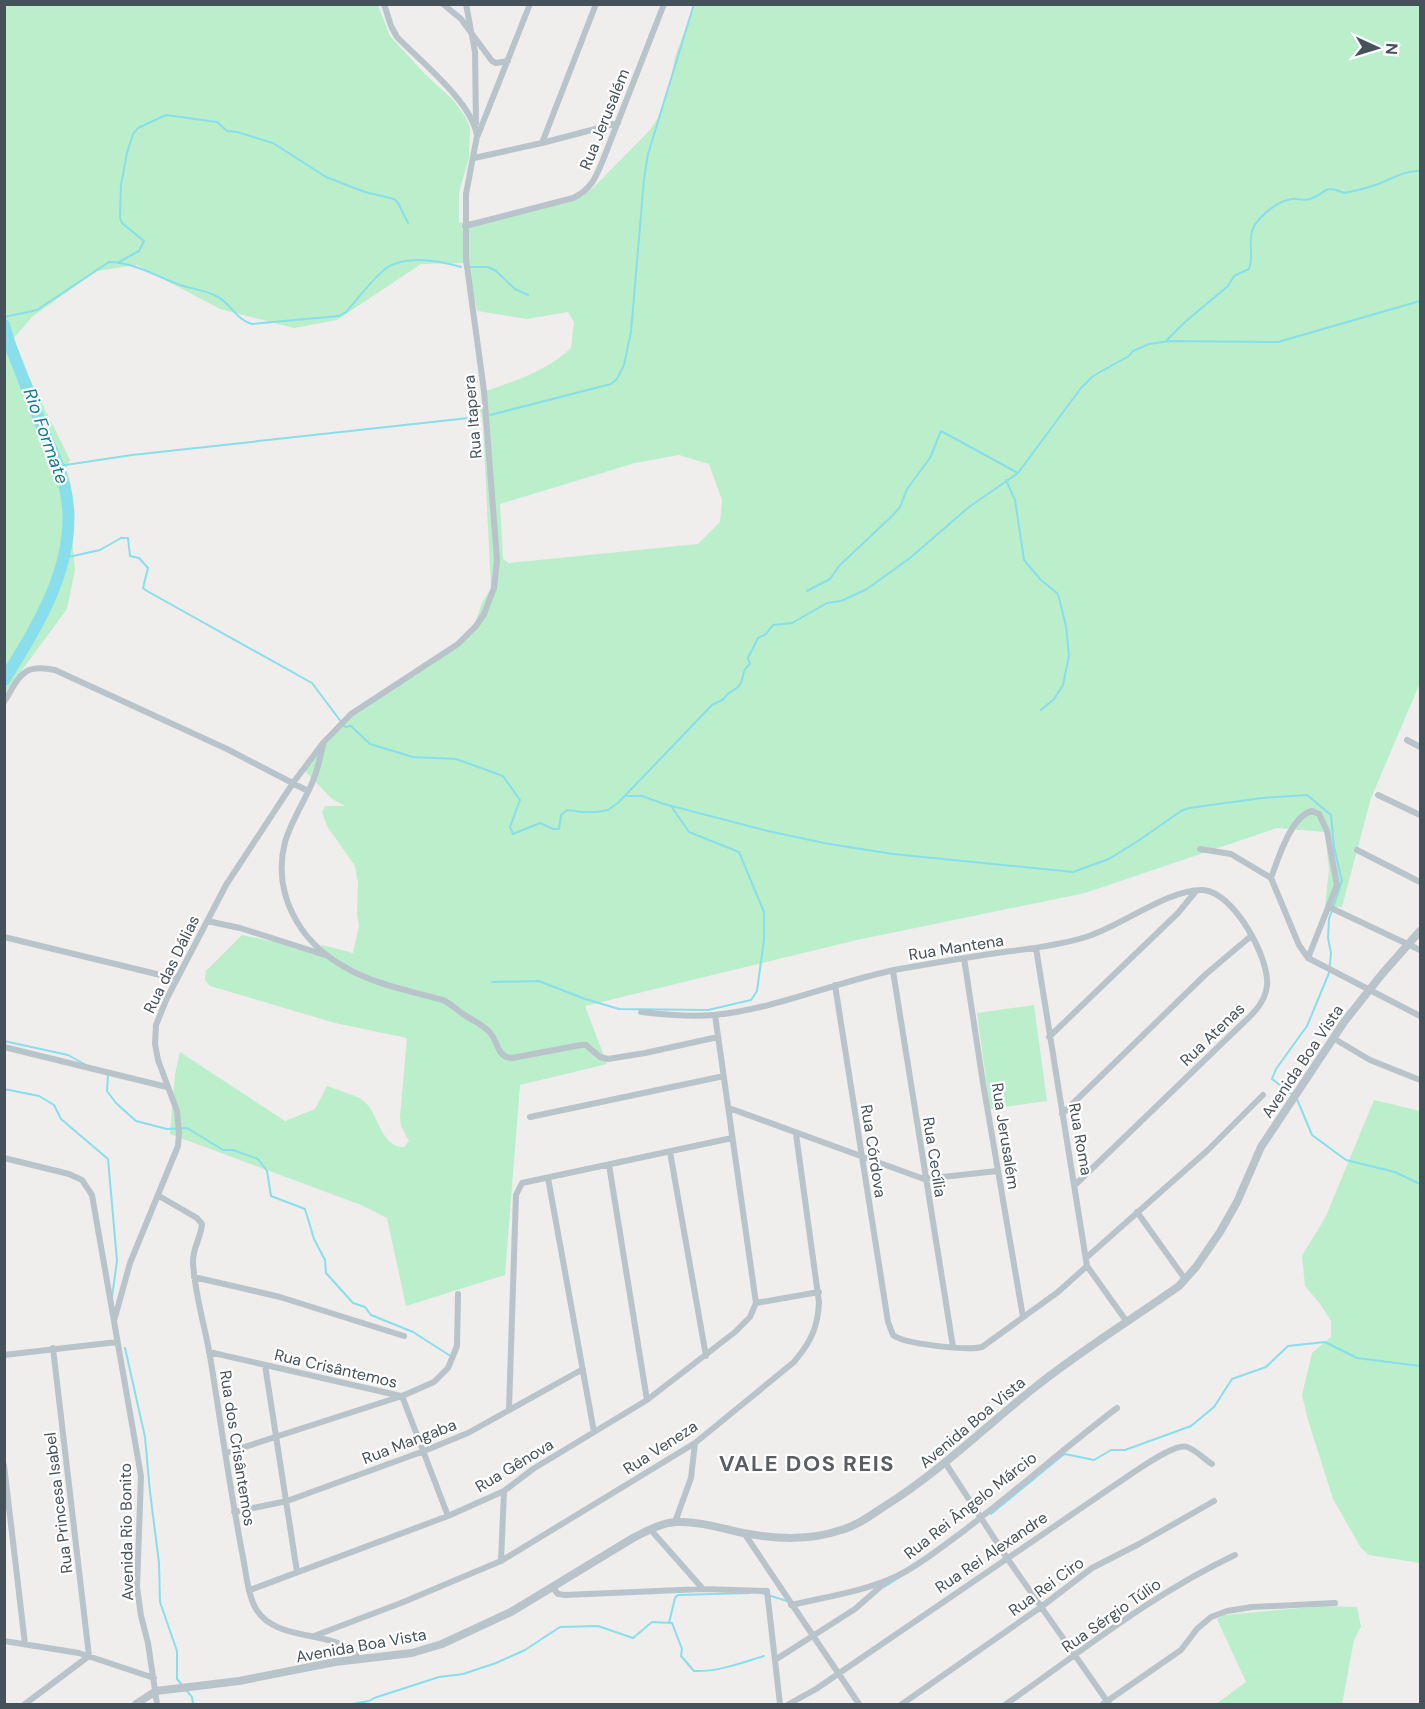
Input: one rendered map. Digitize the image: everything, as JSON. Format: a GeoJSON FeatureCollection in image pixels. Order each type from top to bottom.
{"type":"FeatureCollection","features":[{"type":"Feature","properties":{"kind":"street","name":"Rua Itapera"},"geometry":{"type":"LineString","coordinates":[[300,773],[342,723],[458,644],[476,626],[484,614],[494,588],[497,560],[488,437],[466,259],[466,194],[474,158],[476,126],[461,102],[397,37],[384,4]]}},
{"type":"Feature","properties":{"kind":"street"},"geometry":{"type":"LineString","coordinates":[[443,4],[461,19],[492,61],[496,63],[508,61]]}},
{"type":"Feature","properties":{"kind":"street"},"geometry":{"type":"LineString","coordinates":[[466,4],[476,68],[476,126]]}},
{"type":"Feature","properties":{"kind":"street"},"geometry":{"type":"LineString","coordinates":[[542,143],[596,4]]}},
{"type":"Feature","properties":{"kind":"street","name":"Rua Jerusalém"},"geometry":{"type":"LineString","coordinates":[[465,226],[573,198],[581,195],[593,183],[664,4]]}},
{"type":"Feature","properties":{"kind":"street"},"geometry":{"type":"LineString","coordinates":[[477,136],[528,7]]}},
{"type":"Feature","properties":{"kind":"street"},"geometry":{"type":"LineString","coordinates":[[474,158],[618,123]]}},
{"type":"Feature","properties":{"kind":"street"},"geometry":{"type":"LineString","coordinates":[[4,702],[23,672],[41,667],[55,670],[227,748],[308,791]]}},
{"type":"Feature","properties":{"kind":"street"},"geometry":{"type":"LineString","coordinates":[[1407,740],[1420,747]]}},
{"type":"Feature","properties":{"kind":"street"},"geometry":{"type":"LineString","coordinates":[[323,743],[317,771],[286,841],[281,875],[289,908],[295,921],[327,956],[364,976],[451,1004],[485,1027],[496,1041],[504,1057],[512,1058],[580,1045],[591,1048],[600,1057],[608,1059],[718,1037]]}},
{"type":"Feature","properties":{"kind":"street","name":"Rua das Dálias"},"geometry":{"type":"LineString","coordinates":[[114,1322],[130,1263],[176,1154],[179,1133],[177,1111],[158,1060],[154,1035],[159,1015],[226,885],[300,773]]}},
{"type":"Feature","properties":{"kind":"street"},"geometry":{"type":"LineString","coordinates":[[1378,795],[1420,815]]}},
{"type":"Feature","properties":{"kind":"street"},"geometry":{"type":"LineString","coordinates":[[1271,878],[1283,846],[1293,828],[1305,814],[1316,812],[1323,819],[1327,831],[1337,882],[1308,958]]}},
{"type":"Feature","properties":{"kind":"street"},"geometry":{"type":"LineString","coordinates":[[1200,849],[1231,854],[1271,878],[1299,945],[1308,958],[1420,1016]]}},
{"type":"Feature","properties":{"kind":"street"},"geometry":{"type":"LineString","coordinates":[[1357,850],[1420,882]]}},
{"type":"Feature","properties":{"kind":"street"},"geometry":{"type":"LineString","coordinates":[[1049,1038],[1178,913],[1196,891]]}},
{"type":"Feature","properties":{"kind":"street","name":"Rua Atenas"},"geometry":{"type":"LineString","coordinates":[[1075,1185],[1261,1004],[1266,992],[1266,975],[1262,958],[1238,914],[1226,901],[1211,892],[1196,891]]}},
{"type":"Feature","properties":{"kind":"street","name":"Rua Mantena"},"geometry":{"type":"LineString","coordinates":[[641,1012],[671,1016],[715,1015],[772,1004],[892,971],[1036,948],[1094,935],[1167,900],[1196,891]]}},
{"type":"Feature","properties":{"kind":"street"},"geometry":{"type":"LineString","coordinates":[[1329,907],[1420,950]]}},
{"type":"Feature","properties":{"kind":"street"},"geometry":{"type":"LineString","coordinates":[[207,921],[240,928],[327,956]]}},
{"type":"Feature","properties":{"kind":"street","name":"Avenida Boa Vista"},"geometry":{"type":"LineString","coordinates":[[156,1691],[240,1681],[335,1662],[412,1653],[442,1644],[512,1612],[650,1529],[675,1522],[691,1522],[744,1533],[806,1538],[845,1529],[894,1500],[945,1464],[1032,1389],[1179,1286],[1201,1261],[1220,1232],[1237,1202],[1261,1147],[1333,1038],[1369,990],[1420,931]]}},
{"type":"Feature","properties":{"kind":"street"},"geometry":{"type":"LineString","coordinates":[[1062,1113],[1206,974],[1251,936]]}},
{"type":"Feature","properties":{"kind":"street"},"geometry":{"type":"LineString","coordinates":[[4,937],[177,979]]}},
{"type":"Feature","properties":{"kind":"street","name":"Rua Roma"},"geometry":{"type":"LineString","coordinates":[[1036,948],[1087,1266],[1127,1322]]}},
{"type":"Feature","properties":{"kind":"street","name":"Rua Jerusalém"},"geometry":{"type":"LineString","coordinates":[[964,958],[997,1171],[1023,1317]]}},
{"type":"Feature","properties":{"kind":"street","name":"Rua Cecília"},"geometry":{"type":"LineString","coordinates":[[892,971],[952,1347]]}},
{"type":"Feature","properties":{"kind":"street","name":"Rua Córdova"},"geometry":{"type":"LineString","coordinates":[[835,985],[888,1322],[893,1335],[899,1339],[952,1347]]}},
{"type":"Feature","properties":{"kind":"street"},"geometry":{"type":"LineString","coordinates":[[715,1015],[756,1303],[819,1292]]}},
{"type":"Feature","properties":{"kind":"street"},"geometry":{"type":"LineString","coordinates":[[1333,1038],[1371,1060],[1420,1080]]}},
{"type":"Feature","properties":{"kind":"street"},"geometry":{"type":"LineString","coordinates":[[4,1047],[167,1088]]}},
{"type":"Feature","properties":{"kind":"street"},"geometry":{"type":"LineString","coordinates":[[530,1117],[724,1076]]}},
{"type":"Feature","properties":{"kind":"street"},"geometry":{"type":"LineString","coordinates":[[1086,1258],[1208,1150],[1263,1095]]}},
{"type":"Feature","properties":{"kind":"street"},"geometry":{"type":"LineString","coordinates":[[729,1108],[924,1179],[997,1171]]}},
{"type":"Feature","properties":{"kind":"street","name":"Rua Veneza"},"geometry":{"type":"LineString","coordinates":[[314,1636],[501,1561],[695,1443],[794,1362],[813,1336],[817,1322],[819,1292],[796,1134]]}},
{"type":"Feature","properties":{"kind":"street"},"geometry":{"type":"LineString","coordinates":[[509,1409],[516,1195],[522,1183],[732,1138]]}},
{"type":"Feature","properties":{"kind":"street"},"geometry":{"type":"LineString","coordinates":[[670,1152],[706,1356]]}},
{"type":"Feature","properties":{"kind":"street"},"geometry":{"type":"LineString","coordinates":[[4,1158],[69,1174],[82,1180],[87,1186],[92,1195],[114,1322]]}},
{"type":"Feature","properties":{"kind":"street"},"geometry":{"type":"LineString","coordinates":[[609,1165],[647,1400]]}},
{"type":"Feature","properties":{"kind":"street"},"geometry":{"type":"LineString","coordinates":[[548,1178],[594,1432]]}},
{"type":"Feature","properties":{"kind":"street","name":"Rua dos Crisântemos"},"geometry":{"type":"LineString","coordinates":[[159,1196],[197,1218],[202,1224],[193,1253],[194,1277],[209,1352],[234,1512],[256,1609],[269,1623],[283,1630],[314,1636],[353,1651],[358,1660]]}},
{"type":"Feature","properties":{"kind":"street"},"geometry":{"type":"LineString","coordinates":[[1137,1212],[1185,1279]]}},
{"type":"Feature","properties":{"kind":"street"},"geometry":{"type":"LineString","coordinates":[[952,1347],[968,1349],[982,1347],[1058,1292],[1087,1266]]}},
{"type":"Feature","properties":{"kind":"street"},"geometry":{"type":"LineString","coordinates":[[194,1277],[280,1298],[404,1336]]}},
{"type":"Feature","properties":{"kind":"street"},"geometry":{"type":"LineString","coordinates":[[226,1453],[402,1396],[434,1382],[442,1376],[453,1358],[458,1334],[458,1294]]}},
{"type":"Feature","properties":{"kind":"street","name":"Rua Gênova"},"geometry":{"type":"LineString","coordinates":[[250,1590],[448,1516],[504,1491],[533,1470],[647,1400],[706,1356],[745,1323],[756,1303]]}},
{"type":"Feature","properties":{"kind":"street","name":"Avenida Rio Bonito"},"geometry":{"type":"LineString","coordinates":[[114,1322],[141,1476],[137,1587],[157,1704]]}},
{"type":"Feature","properties":{"kind":"street"},"geometry":{"type":"LineString","coordinates":[[4,1355],[117,1340]]}},
{"type":"Feature","properties":{"kind":"street","name":"Rua Princesa Isabel"},"geometry":{"type":"LineString","coordinates":[[53,1348],[89,1656]]}},
{"type":"Feature","properties":{"kind":"street","name":"Rua Crisântemos"},"geometry":{"type":"LineString","coordinates":[[209,1352],[402,1396],[448,1516]]}},
{"type":"Feature","properties":{"kind":"street"},"geometry":{"type":"LineString","coordinates":[[265,1365],[297,1572]]}},
{"type":"Feature","properties":{"kind":"street","name":"Rua Mangaba"},"geometry":{"type":"LineString","coordinates":[[234,1512],[287,1501],[468,1433],[583,1369]]}},
{"type":"Feature","properties":{"kind":"street","name":"Rua Rei Ângelo Márcio"},"geometry":{"type":"LineString","coordinates":[[791,1605],[889,1580],[925,1559],[981,1517],[1117,1407]]}},
{"type":"Feature","properties":{"kind":"street"},"geometry":{"type":"LineString","coordinates":[[675,1522],[691,1478],[695,1443]]}},
{"type":"Feature","properties":{"kind":"street","name":"Rua Rei Alexandre"},"geometry":{"type":"LineString","coordinates":[[789,1704],[816,1689],[1134,1472],[1174,1449],[1182,1446],[1188,1448],[1212,1464]]}},
{"type":"Feature","properties":{"kind":"street"},"geometry":{"type":"LineString","coordinates":[[945,1464],[1007,1558],[1076,1655],[1106,1704],[1181,1650],[1197,1629],[1212,1617],[1227,1611],[1252,1607],[1335,1603]]}},
{"type":"Feature","properties":{"kind":"street"},"geometry":{"type":"LineString","coordinates":[[4,1465],[25,1644]]}},
{"type":"Feature","properties":{"kind":"street"},"geometry":{"type":"LineString","coordinates":[[501,1561],[504,1491]]}},
{"type":"Feature","properties":{"kind":"street","name":"Rua Rei Ciro"},"geometry":{"type":"LineString","coordinates":[[902,1704],[1041,1607],[1092,1568],[1139,1545],[1214,1501]]}},
{"type":"Feature","properties":{"kind":"street"},"geometry":{"type":"LineString","coordinates":[[650,1529],[704,1589]]}},
{"type":"Feature","properties":{"kind":"street"},"geometry":{"type":"LineString","coordinates":[[744,1533],[859,1704]]}},
{"type":"Feature","properties":{"kind":"street","name":"Rua Sérgio Túlio"},"geometry":{"type":"LineString","coordinates":[[1006,1704],[1102,1635],[1191,1577],[1235,1555]]}},
{"type":"Feature","properties":{"kind":"street"},"geometry":{"type":"LineString","coordinates":[[775,1660],[855,1609],[889,1580]]}},
{"type":"Feature","properties":{"kind":"street"},"geometry":{"type":"LineString","coordinates":[[553,1588],[558,1594],[565,1595],[704,1589],[767,1591],[778,1585]]}},
{"type":"Feature","properties":{"kind":"street"},"geometry":{"type":"LineString","coordinates":[[767,1591],[780,1704]]}},
{"type":"Feature","properties":{"kind":"street"},"geometry":{"type":"LineString","coordinates":[[6,1643],[25,1644],[89,1656],[154,1678]]}},
{"type":"Feature","properties":{"kind":"street"},"geometry":{"type":"LineString","coordinates":[[25,1704],[89,1656]]}},
{"type":"Feature","properties":{"kind":"street"},"geometry":{"type":"LineString","coordinates":[[136,1704],[156,1691]]}},
{"type":"Feature","properties":{"kind":"green space"},"geometry":{"type":"Polygon","coordinates":[[[5,5],[378,5],[390,36],[453,100],[470,127],[469,158],[459,192],[459,223],[566,203],[593,188],[649,131],[658,118],[669,89],[675,57],[694,5],[1420,5],[1420,683],[1371,798],[1342,907],[1325,906],[1329,870],[1325,832],[1277,828],[1085,893],[857,940],[585,1006],[607,1064],[520,1085],[505,1275],[406,1306],[387,1218],[361,1205],[170,1134],[175,1074],[180,1052],[285,1121],[315,1109],[327,1086],[363,1100],[390,1142],[404,1147],[409,1141],[401,1126],[400,1117],[407,1038],[335,1023],[210,986],[205,980],[206,971],[242,935],[319,951],[322,945],[353,953],[359,926],[358,883],[355,866],[327,826],[322,812],[325,806],[345,806],[332,799],[302,768],[346,716],[456,642],[475,623],[482,603],[491,588],[483,426],[481,412],[479,412],[486,391],[542,369],[571,348],[574,322],[568,312],[527,319],[478,311],[463,263],[421,264],[337,320],[294,328],[220,309],[137,265],[97,271],[33,316],[11,341],[70,460],[66,468],[75,570],[67,609],[5,693],[5,5]],[[679,455],[635,463],[500,504],[503,559],[509,563],[698,544],[720,522],[722,500],[709,464],[679,455]]]}},
{"type":"Feature","properties":{"kind":"green space"},"geometry":{"type":"Polygon","coordinates":[[[1034,1005],[1047,1101],[990,1109],[977,1013],[1034,1005]]]}},
{"type":"Feature","properties":{"kind":"green space"},"geometry":{"type":"Polygon","coordinates":[[[1374,1100],[1420,1111],[1420,1563],[1369,1555],[1361,1548],[1333,1499],[1302,1395],[1312,1353],[1331,1337],[1331,1321],[1305,1286],[1302,1256],[1326,1216],[1374,1100]]]}},
{"type":"Feature","properties":{"kind":"green space"},"geometry":{"type":"Polygon","coordinates":[[[1323,1606],[1357,1607],[1361,1627],[1354,1640],[1342,1704],[1216,1704],[1246,1682],[1217,1619],[1224,1615],[1323,1606]]]}},
{"type":"Feature","properties":{"kind":"waterway"},"geometry":{"type":"LineString","coordinates":[[490,415],[611,384],[617,379],[624,365],[631,332],[648,154],[694,4]]}},
{"type":"Feature","properties":{"kind":"waterway"},"geometry":{"type":"LineString","coordinates":[[119,262],[139,251],[144,241],[122,223],[120,218],[121,185],[133,134],[138,128],[166,115],[217,122],[227,131],[273,143],[326,177],[365,192],[394,199],[408,223]]}},
{"type":"Feature","properties":{"kind":"waterway"},"geometry":{"type":"LineString","coordinates":[[1166,341],[1228,286],[1234,276],[1249,269],[1252,230],[1260,218],[1272,208],[1291,199],[1305,200],[1316,197],[1328,189],[1344,193],[1374,185],[1404,173],[1420,171]]}},
{"type":"Feature","properties":{"kind":"waterway"},"geometry":{"type":"LineString","coordinates":[[4,317],[37,310],[109,262],[136,267],[180,285],[212,294],[226,303],[242,319],[252,324],[339,316],[346,312],[383,271],[396,263],[424,260],[461,267]]}},
{"type":"Feature","properties":{"kind":"waterway"},"geometry":{"type":"LineString","coordinates":[[470,267],[488,267],[496,271],[515,289],[528,295]]}},
{"type":"Feature","properties":{"kind":"waterway"},"geometry":{"type":"LineString","coordinates":[[64,558],[100,550],[121,538],[128,538],[130,556],[139,558],[148,568],[143,588],[312,683],[345,727],[351,726],[370,744],[413,757],[456,759],[503,776],[520,800],[510,827],[513,834],[540,823],[553,829],[559,829],[561,815],[567,810],[597,812],[608,810],[618,803],[712,705],[724,699],[727,694],[739,686],[750,664],[748,658],[758,638],[766,634],[773,625],[792,623],[827,603],[841,601],[867,589],[910,558],[969,507],[1018,473],[1081,388],[1093,376],[1129,356],[1133,351],[1149,344],[1170,341],[1278,342],[1420,301]]}},
{"type":"Feature","properties":{"kind":"waterway","name":"Rio Formate"},"geometry":{"type":"LineString","coordinates":[[4,325],[61,474],[68,514],[67,539],[54,589],[31,636],[4,680]]}},
{"type":"Feature","properties":{"kind":"waterway"},"geometry":{"type":"LineString","coordinates":[[59,466],[132,455],[478,417]]}},
{"type":"Feature","properties":{"kind":"waterway"},"geometry":{"type":"LineString","coordinates":[[807,591],[830,579],[839,566],[900,507],[907,489],[930,458],[941,431],[1016,472]]}},
{"type":"Feature","properties":{"kind":"waterway"},"geometry":{"type":"LineString","coordinates":[[1006,480],[1015,500],[1024,560],[1041,580],[1058,594],[1066,626],[1069,656],[1063,685],[1054,699],[1041,710]]}},
{"type":"Feature","properties":{"kind":"waterway"},"geometry":{"type":"LineString","coordinates":[[627,796],[642,796],[664,804],[768,831],[829,844],[893,854],[1073,872],[1109,859],[1189,808],[1262,798],[1307,795],[1331,815],[1334,847],[1342,881],[1329,919],[1328,938],[1331,953],[1329,973],[1307,1026],[1276,1069],[1272,1079],[1293,1095]]}},
{"type":"Feature","properties":{"kind":"waterway"},"geometry":{"type":"LineString","coordinates":[[492,982],[539,981],[619,1009],[708,1010],[751,1000],[757,991],[764,939],[764,912],[739,852],[689,832],[671,806]]}},
{"type":"Feature","properties":{"kind":"waterway"},"geometry":{"type":"LineString","coordinates":[[4,1041],[68,1055],[86,1065]]}},
{"type":"Feature","properties":{"kind":"waterway"},"geometry":{"type":"LineString","coordinates":[[108,1075],[107,1091],[116,1103],[136,1121],[167,1129],[187,1128],[223,1150],[233,1150],[258,1159],[267,1171],[271,1196],[305,1209],[314,1239],[325,1260],[326,1273],[353,1303],[365,1307],[371,1315],[413,1332],[449,1355]]}},
{"type":"Feature","properties":{"kind":"waterway"},"geometry":{"type":"LineString","coordinates":[[4,1089],[39,1096],[54,1105],[61,1119],[108,1159],[117,1261],[112,1297]]}},
{"type":"Feature","properties":{"kind":"waterway"},"geometry":{"type":"LineString","coordinates":[[1297,1099],[1312,1135],[1346,1160],[1395,1172],[1420,1184]]}},
{"type":"Feature","properties":{"kind":"waterway"},"geometry":{"type":"LineString","coordinates":[[991,1514],[1065,1454],[1094,1460],[1111,1450],[1125,1450],[1191,1426],[1214,1407],[1232,1379],[1266,1367],[1288,1346],[1325,1342],[1357,1358],[1420,1366]]}},
{"type":"Feature","properties":{"kind":"waterway"},"geometry":{"type":"LineString","coordinates":[[125,1348],[145,1437],[159,1563],[160,1602],[177,1651],[177,1679],[182,1685]]}},
{"type":"Feature","properties":{"kind":"waterway"},"geometry":{"type":"LineString","coordinates":[[884,1587],[900,1577]]}},
{"type":"Feature","properties":{"kind":"waterway"},"geometry":{"type":"LineString","coordinates":[[669,1623],[675,1598],[678,1595],[750,1593]]}},
{"type":"Feature","properties":{"kind":"waterway"},"geometry":{"type":"LineString","coordinates":[[761,1593],[787,1601]]}},
{"type":"Feature","properties":{"kind":"waterway"},"geometry":{"type":"LineString","coordinates":[[352,1704],[369,1701],[439,1677],[463,1674],[496,1663],[525,1650],[560,1627],[598,1626],[633,1638],[652,1622],[672,1623],[682,1649],[681,1656],[694,1671],[721,1669],[764,1656]]}},
{"type":"Feature","properties":{"kind":"waterway"},"geometry":{"type":"LineString","coordinates":[[186,1690],[192,1697],[193,1704]]}},
{"type":"Feature","properties":{"kind":"district","name":"VALE DOS REIS"},"geometry":{"type":"Point","coordinates":[807,1463]}}]}
